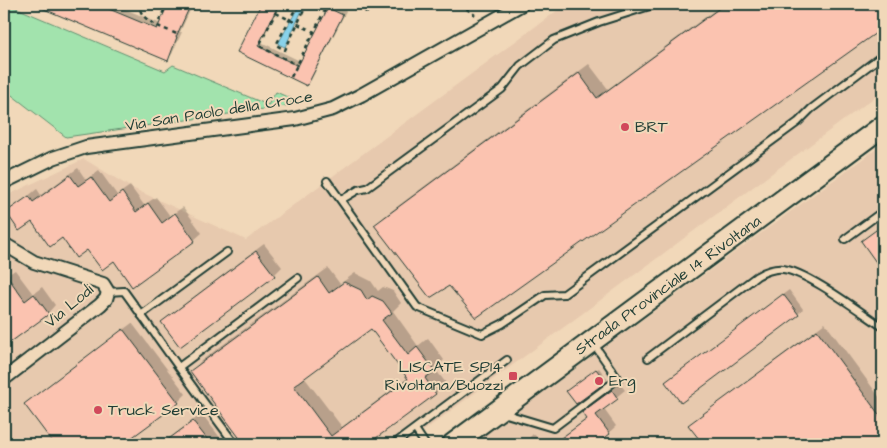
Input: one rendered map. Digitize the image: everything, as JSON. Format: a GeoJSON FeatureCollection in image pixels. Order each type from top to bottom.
{"type":"FeatureCollection","features":[{"type":"Feature","properties":{"kind":"main road","name":"Strada Provinciale 14 Rivoltana"},"geometry":{"type":"LineString","coordinates":[[452,444],[883,126]]}},
{"type":"Feature","properties":{"kind":"street","name":"Via San Paolo della Croce"},"geometry":{"type":"LineString","coordinates":[[4,182],[53,158],[86,147],[284,121],[323,112],[360,95],[522,4]]}},
{"type":"Feature","properties":{"kind":"street","name":"Via Lodi"},"geometry":{"type":"LineString","coordinates":[[4,244],[34,262],[103,284],[108,292],[106,299],[100,305],[4,379]]}},
{"type":"Feature","properties":{"kind":"lane"},"geometry":{"type":"LineString","coordinates":[[341,200],[358,190],[367,188],[502,89],[520,66],[554,40],[646,5],[656,4]]}},
{"type":"Feature","properties":{"kind":"lane"},"geometry":{"type":"LineString","coordinates":[[327,180],[417,307],[482,334],[502,324],[545,294],[564,294],[790,128],[811,108],[883,55]]}},
{"type":"Feature","properties":{"kind":"lane"},"geometry":{"type":"LineString","coordinates":[[845,239],[883,211]]}},
{"type":"Feature","properties":{"kind":"lane"},"geometry":{"type":"LineString","coordinates":[[142,315],[227,252]]}},
{"type":"Feature","properties":{"kind":"lane"},"geometry":{"type":"LineString","coordinates":[[648,358],[757,276],[771,270],[783,269],[803,275],[883,327]]}},
{"type":"Feature","properties":{"kind":"lane"},"geometry":{"type":"LineString","coordinates":[[179,367],[298,278]]}},
{"type":"Feature","properties":{"kind":"lane"},"geometry":{"type":"LineString","coordinates":[[108,292],[124,291],[179,367],[190,386],[235,444]]}},
{"type":"Feature","properties":{"kind":"lane"},"geometry":{"type":"LineString","coordinates":[[497,411],[553,428],[618,379],[592,341]]}},
{"type":"Feature","properties":{"kind":"lane"},"geometry":{"type":"LineString","coordinates":[[394,444],[507,360]]}},
{"type":"Feature","properties":{"kind":"lane"},"geometry":{"type":"LineString","coordinates":[[414,429],[425,444]]}},
{"type":"Feature","properties":{"kind":"path"},"geometry":{"type":"LineString","coordinates":[[111,10],[113,4]]}},
{"type":"Feature","properties":{"kind":"path"},"geometry":{"type":"LineString","coordinates":[[138,4],[140,4],[140,13],[144,18],[179,35]]}},
{"type":"Feature","properties":{"kind":"path"},"geometry":{"type":"LineString","coordinates":[[160,4],[167,5],[160,20]]}},
{"type":"Feature","properties":{"kind":"path"},"geometry":{"type":"LineString","coordinates":[[280,4],[259,46],[297,65]]}},
{"type":"Feature","properties":{"kind":"path"},"geometry":{"type":"LineString","coordinates":[[298,4],[276,45],[286,50],[307,4]]}},
{"type":"Feature","properties":{"kind":"path"},"geometry":{"type":"LineString","coordinates":[[291,77],[328,4]]}},
{"type":"Feature","properties":{"kind":"path"},"geometry":{"type":"LineString","coordinates":[[350,4],[371,14]]}},
{"type":"Feature","properties":{"kind":"path"},"geometry":{"type":"LineString","coordinates":[[460,4],[485,25]]}},
{"type":"Feature","properties":{"kind":"path"},"geometry":{"type":"LineString","coordinates":[[276,13],[314,32]]}},
{"type":"Feature","properties":{"kind":"shaded area"},"geometry":{"type":"Polygon","coordinates":[[[566,4],[607,4],[609,7],[614,4],[883,4],[883,91],[406,444],[4,444],[4,197],[84,159],[130,187],[246,240],[566,4]]]}},
{"type":"Feature","properties":{"kind":"shaded area"},"geometry":{"type":"Polygon","coordinates":[[[883,144],[883,444],[472,444],[883,144]]]}},
{"type":"Feature","properties":{"kind":"green space"},"geometry":{"type":"Polygon","coordinates":[[[4,4],[165,71],[173,65],[268,105],[276,92],[292,99],[292,105],[66,137],[4,89],[4,4]]]}},
{"type":"Feature","properties":{"kind":"water"},"geometry":{"type":"Polygon","coordinates":[[[300,4],[305,4],[285,47],[278,44],[300,4]]]}},
{"type":"Feature","properties":{"kind":"building"},"geometry":{"type":"Polygon","coordinates":[[[32,4],[97,4],[157,29],[168,4],[191,4],[176,37],[168,61],[32,4]]]}},
{"type":"Feature","properties":{"kind":"building"},"geometry":{"type":"Polygon","coordinates":[[[261,4],[279,4],[258,46],[298,66],[328,8],[343,15],[307,86],[237,52],[261,4]]]}},
{"type":"Feature","properties":{"kind":"building"},"geometry":{"type":"Polygon","coordinates":[[[725,4],[883,4],[883,28],[476,318],[449,286],[430,298],[374,225],[579,73],[597,98],[725,4]]]}},
{"type":"Feature","properties":{"kind":"building"},"geometry":{"type":"Polygon","coordinates":[[[70,175],[78,186],[91,177],[109,202],[122,192],[136,212],[148,203],[162,223],[175,213],[195,241],[132,287],[114,261],[102,270],[87,250],[76,258],[62,238],[50,247],[32,222],[19,231],[6,212],[29,196],[33,202],[70,175]]]}},
{"type":"Feature","properties":{"kind":"building"},"geometry":{"type":"Polygon","coordinates":[[[883,225],[883,272],[861,241],[883,225]]]}},
{"type":"Feature","properties":{"kind":"building"},"geometry":{"type":"Polygon","coordinates":[[[256,251],[275,276],[180,347],[161,322],[256,251]]]}},
{"type":"Feature","properties":{"kind":"building"},"geometry":{"type":"Polygon","coordinates":[[[4,272],[25,301],[34,294],[49,314],[4,347],[4,272]]]}},
{"type":"Feature","properties":{"kind":"building"},"geometry":{"type":"Polygon","coordinates":[[[318,277],[329,293],[344,282],[361,290],[367,300],[372,296],[383,301],[392,313],[382,320],[408,355],[417,347],[435,371],[425,378],[436,394],[368,444],[244,444],[190,371],[318,277]],[[371,329],[294,386],[331,436],[408,379],[371,329]]]}},
{"type":"Feature","properties":{"kind":"building"},"geometry":{"type":"Polygon","coordinates":[[[783,294],[799,315],[681,403],[665,382],[783,294]]]}},
{"type":"Feature","properties":{"kind":"building"},"geometry":{"type":"Polygon","coordinates":[[[123,329],[179,403],[123,444],[54,444],[24,404],[123,329]]]}},
{"type":"Feature","properties":{"kind":"building"},"geometry":{"type":"Polygon","coordinates":[[[817,330],[883,420],[883,444],[703,444],[688,425],[817,330]]]}},
{"type":"Feature","properties":{"kind":"building"},"geometry":{"type":"Polygon","coordinates":[[[596,369],[606,382],[576,404],[566,391],[596,369]]]}},
{"type":"Feature","properties":{"kind":"building"},"geometry":{"type":"Polygon","coordinates":[[[612,390],[618,399],[596,415],[610,434],[596,444],[553,444],[587,419],[582,412],[612,390]]]}},
{"type":"Feature","properties":{"kind":"building"},"geometry":{"type":"Polygon","coordinates":[[[193,421],[211,444],[162,444],[193,421]]]}},
{"type":"Feature","properties":{"kind":"place","name":"BRT"},"geometry":{"type":"Point","coordinates":[625,127]}},
{"type":"Feature","properties":{"kind":"place","name":"LISCATE SP14 Rivoltana/Buozzi"},"geometry":{"type":"Point","coordinates":[513,376]}},
{"type":"Feature","properties":{"kind":"place","name":"Erg"},"geometry":{"type":"Point","coordinates":[599,381]}},
{"type":"Feature","properties":{"kind":"place","name":"Truck Service"},"geometry":{"type":"Point","coordinates":[98,410]}}]}
